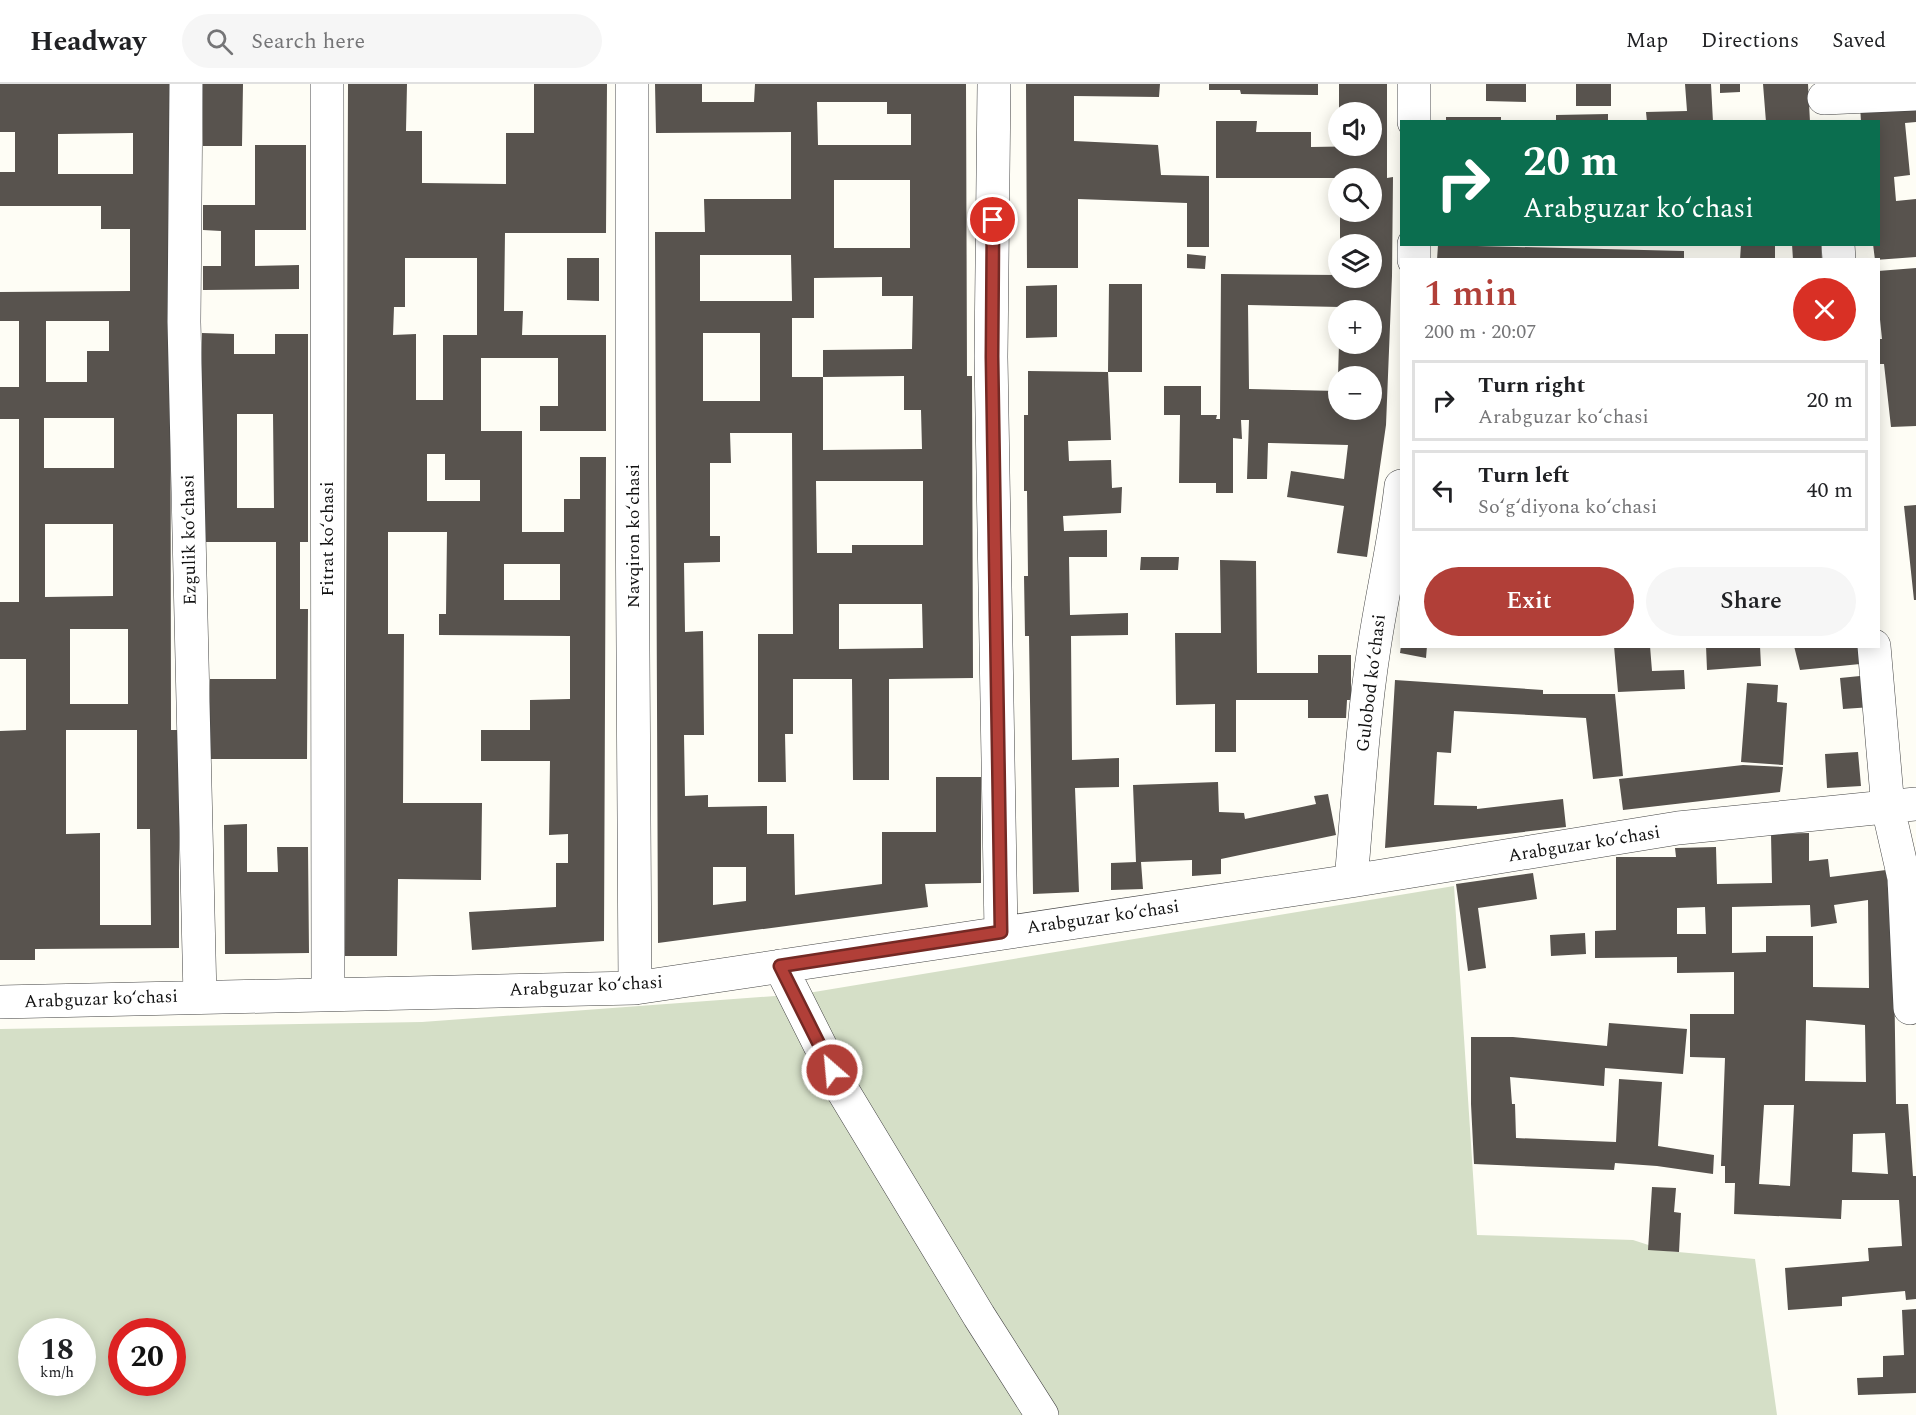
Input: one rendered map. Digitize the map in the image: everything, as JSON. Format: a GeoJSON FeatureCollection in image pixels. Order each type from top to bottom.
{"type":"FeatureCollection","features":[{"type":"Feature","properties":{"kind":"street","name":"Ezgulik koʻchasi"},"geometry":{"type":"LineString","coordinates":[[186,84],[185,334],[200,997]]}},
{"type":"Feature","properties":{"kind":"street","name":"Fitrat koʻchasi"},"geometry":{"type":"LineString","coordinates":[[327,84],[328,994]]}},
{"type":"Feature","properties":{"kind":"street","name":"Navqiron koʻchasi"},"geometry":{"type":"LineString","coordinates":[[633,84],[632,482],[635,988]]}},
{"type":"Feature","properties":{"kind":"street"},"geometry":{"type":"LineString","coordinates":[[994,84],[992,357],[1001,932]]}},
{"type":"Feature","properties":{"kind":"street"},"geometry":{"type":"LineString","coordinates":[[1414,84],[1414,120]]}},
{"type":"Feature","properties":{"kind":"street"},"geometry":{"type":"LineString","coordinates":[[1824,101],[1916,94]]}},
{"type":"Feature","properties":{"kind":"street","name":"Gulobod koʻchasi"},"geometry":{"type":"LineString","coordinates":[[1351,881],[1373,649],[1400,495]]}},
{"type":"Feature","properties":{"kind":"street"},"geometry":{"type":"LineString","coordinates":[[1874,648],[1902,806],[1910,1008]]}},
{"type":"Feature","properties":{"kind":"street","name":"Arabguzar koʻchasi"},"geometry":{"type":"LineString","coordinates":[[0,1002],[635,988],[1351,881],[1678,828],[1902,806]]}},
{"type":"Feature","properties":{"kind":"street"},"geometry":{"type":"LineString","coordinates":[[780,966],[843,1091],[979,1316],[1042,1415]]}},
{"type":"Feature","properties":{"kind":"green space"},"geometry":{"type":"Polygon","coordinates":[[[1454,886],[1477,1235],[1633,1240],[1667,1251],[1755,1259],[1777,1415],[0,1415],[0,1029],[422,1022],[802,994],[1454,886]]]}},
{"type":"Feature","properties":{"kind":"building"},"geometry":{"type":"Polygon","coordinates":[[[0,84],[170,84],[171,730],[179,730],[179,948],[35,949],[35,960],[0,960],[0,731],[26,730],[26,659],[0,659],[0,602],[19,602],[19,419],[0,419],[0,387],[19,387],[19,321],[0,321],[0,292],[130,291],[130,229],[101,229],[101,206],[0,206],[0,172],[15,172],[15,132],[0,132],[0,84]],[[133,133],[58,134],[58,174],[133,174],[133,133]],[[46,321],[46,382],[87,382],[87,351],[109,351],[109,321],[46,321]],[[44,418],[44,468],[114,468],[114,418],[44,418]],[[45,524],[45,597],[113,596],[113,524],[45,524]],[[70,629],[70,704],[128,704],[128,629],[70,629]],[[66,730],[66,834],[100,833],[100,925],[151,925],[150,829],[137,829],[137,730],[66,730]]]}},
{"type":"Feature","properties":{"kind":"building"},"geometry":{"type":"Polygon","coordinates":[[[203,84],[243,84],[242,146],[203,146],[203,84]]]}},
{"type":"Feature","properties":{"kind":"building"},"geometry":{"type":"Polygon","coordinates":[[[348,84],[407,84],[406,131],[422,131],[422,183],[506,184],[506,133],[534,133],[534,84],[607,84],[606,233],[505,233],[504,311],[523,311],[522,335],[606,335],[606,431],[540,431],[540,406],[558,406],[558,358],[481,358],[481,431],[522,431],[522,532],[564,532],[564,499],[580,499],[580,457],[606,457],[604,941],[472,950],[469,912],[556,907],[556,863],[568,863],[568,834],[549,835],[550,761],[481,761],[481,730],[530,730],[530,700],[570,699],[570,636],[439,635],[439,614],[446,614],[447,532],[388,532],[388,634],[404,634],[403,803],[482,803],[481,880],[398,879],[397,956],[345,956],[348,84]],[[405,258],[405,307],[394,307],[393,335],[416,334],[416,400],[443,400],[443,335],[477,335],[477,258],[405,258]],[[427,454],[427,501],[480,501],[480,480],[445,480],[445,454],[427,454]],[[504,564],[504,600],[560,600],[560,564],[504,564]]]}},
{"type":"Feature","properties":{"kind":"building"},"geometry":{"type":"Polygon","coordinates":[[[655,84],[702,84],[702,102],[754,102],[755,84],[966,84],[967,376],[972,376],[973,678],[889,679],[889,780],[853,780],[852,679],[793,679],[793,734],[785,734],[786,782],[758,782],[758,634],[793,634],[792,433],[730,433],[731,463],[710,463],[710,536],[720,536],[720,562],[684,563],[685,632],[703,631],[704,735],[684,735],[685,796],[708,795],[708,807],[767,806],[767,834],[794,834],[795,895],[882,884],[882,832],[936,832],[936,777],[981,777],[981,883],[925,884],[928,907],[658,943],[655,232],[705,232],[704,199],[791,199],[791,132],[656,133],[655,84]],[[817,102],[818,145],[911,145],[911,114],[887,114],[887,102],[817,102]],[[834,180],[834,248],[910,248],[910,180],[834,180]],[[700,255],[700,301],[792,301],[791,255],[700,255]],[[882,277],[814,278],[814,318],[792,318],[792,377],[823,377],[823,350],[912,349],[913,296],[882,296],[882,277]],[[703,333],[703,401],[760,401],[760,333],[703,333]],[[904,376],[823,377],[823,450],[922,449],[921,410],[904,410],[904,376]],[[816,481],[817,553],[852,553],[852,545],[923,545],[923,481],[816,481]],[[839,604],[839,649],[923,648],[922,604],[839,604]],[[713,867],[713,905],[746,901],[746,867],[713,867]]]}},
{"type":"Feature","properties":{"kind":"building"},"geometry":{"type":"Polygon","coordinates":[[[1026,84],[1160,84],[1159,97],[1074,96],[1074,141],[1158,145],[1161,175],[1209,176],[1209,247],[1187,247],[1187,203],[1078,199],[1078,268],[1027,268],[1026,84]]]}},
{"type":"Feature","properties":{"kind":"building"},"geometry":{"type":"Polygon","coordinates":[[[1209,84],[1318,84],[1318,95],[1241,94],[1240,90],[1209,90],[1209,84]]]}},
{"type":"Feature","properties":{"kind":"building"},"geometry":{"type":"Polygon","coordinates":[[[1339,84],[1387,84],[1387,178],[1393,177],[1386,425],[1367,557],[1337,553],[1344,506],[1287,497],[1291,471],[1344,479],[1348,445],[1268,443],[1267,479],[1247,479],[1249,420],[1241,420],[1242,439],[1233,438],[1233,493],[1216,493],[1216,483],[1179,483],[1180,415],[1164,415],[1164,386],[1201,386],[1201,415],[1217,415],[1216,419],[1220,419],[1221,274],[1328,275],[1328,288],[1382,288],[1382,234],[1340,234],[1340,222],[1382,222],[1382,168],[1328,168],[1328,178],[1216,178],[1216,121],[1257,121],[1256,132],[1311,132],[1311,147],[1328,147],[1328,156],[1382,156],[1382,102],[1339,102],[1339,84]],[[1328,300],[1328,307],[1248,305],[1249,389],[1328,391],[1328,420],[1382,420],[1382,366],[1338,366],[1339,354],[1382,354],[1382,300],[1328,300]]]}},
{"type":"Feature","properties":{"kind":"building"},"geometry":{"type":"Polygon","coordinates":[[[1486,84],[1526,84],[1526,102],[1486,101],[1486,84]]]}},
{"type":"Feature","properties":{"kind":"building"},"geometry":{"type":"Polygon","coordinates":[[[1576,84],[1611,84],[1611,106],[1576,106],[1576,84]]]}},
{"type":"Feature","properties":{"kind":"building"},"geometry":{"type":"Polygon","coordinates":[[[1685,84],[1711,84],[1713,120],[1647,120],[1646,112],[1687,111],[1685,84]]]}},
{"type":"Feature","properties":{"kind":"building"},"geometry":{"type":"Polygon","coordinates":[[[1720,84],[1740,84],[1740,92],[1720,93],[1720,84]]]}},
{"type":"Feature","properties":{"kind":"building"},"geometry":{"type":"Polygon","coordinates":[[[1763,84],[1808,84],[1810,120],[1766,120],[1763,84]]]}},
{"type":"Feature","properties":{"kind":"building"},"geometry":{"type":"Polygon","coordinates":[[[1916,102],[1916,122],[1905,123],[1910,175],[1894,177],[1896,201],[1916,199],[1916,257],[1875,258],[1873,246],[1880,246],[1880,120],[1861,120],[1860,105],[1916,102]]]}},
{"type":"Feature","properties":{"kind":"building"},"geometry":{"type":"Polygon","coordinates":[[[1608,114],[1608,120],[1556,120],[1556,115],[1608,114]]]}},
{"type":"Feature","properties":{"kind":"building"},"geometry":{"type":"Polygon","coordinates":[[[1446,117],[1501,117],[1501,120],[1446,120],[1446,117]]]}},
{"type":"Feature","properties":{"kind":"building"},"geometry":{"type":"Polygon","coordinates":[[[255,145],[306,145],[306,230],[255,230],[255,266],[299,265],[299,289],[203,290],[203,266],[221,266],[221,231],[203,230],[203,205],[255,205],[255,145]]]}},
{"type":"Feature","properties":{"kind":"building"},"geometry":{"type":"Polygon","coordinates":[[[1438,246],[1684,251],[1684,258],[1437,258],[1438,246]]]}},
{"type":"Feature","properties":{"kind":"building"},"geometry":{"type":"Polygon","coordinates":[[[1741,246],[1775,246],[1775,258],[1740,258],[1741,246]]]}},
{"type":"Feature","properties":{"kind":"building"},"geometry":{"type":"Polygon","coordinates":[[[1792,246],[1821,246],[1822,258],[1793,258],[1792,246]]]}},
{"type":"Feature","properties":{"kind":"building"},"geometry":{"type":"Polygon","coordinates":[[[1187,254],[1206,256],[1205,269],[1187,268],[1187,254]]]}},
{"type":"Feature","properties":{"kind":"building"},"geometry":{"type":"Polygon","coordinates":[[[567,258],[599,258],[599,301],[567,300],[567,258]]]}},
{"type":"Feature","properties":{"kind":"building"},"geometry":{"type":"Polygon","coordinates":[[[1916,268],[1916,426],[1891,427],[1884,364],[1880,364],[1880,339],[1882,339],[1880,271],[1916,268]]]}},
{"type":"Feature","properties":{"kind":"building"},"geometry":{"type":"Polygon","coordinates":[[[1109,284],[1142,284],[1142,372],[1108,372],[1109,284]]]}},
{"type":"Feature","properties":{"kind":"building"},"geometry":{"type":"Polygon","coordinates":[[[1057,285],[1057,337],[1026,338],[1026,286],[1057,285]]]}},
{"type":"Feature","properties":{"kind":"building"},"geometry":{"type":"Polygon","coordinates":[[[202,333],[234,334],[234,354],[275,354],[275,334],[308,334],[308,542],[300,542],[300,609],[308,609],[307,759],[210,759],[210,679],[276,679],[276,542],[202,542],[202,333]],[[237,414],[237,508],[274,508],[273,414],[237,414]]]}},
{"type":"Feature","properties":{"kind":"building"},"geometry":{"type":"Polygon","coordinates":[[[1028,371],[1108,372],[1111,440],[1068,441],[1069,461],[1111,460],[1112,488],[1122,487],[1121,513],[1063,516],[1064,531],[1107,530],[1107,557],[1069,557],[1070,615],[1128,613],[1128,635],[1071,636],[1072,760],[1119,758],[1119,787],[1075,788],[1079,892],[1033,894],[1029,636],[1025,636],[1024,576],[1028,576],[1027,491],[1024,491],[1024,415],[1028,415],[1028,371]]]}},
{"type":"Feature","properties":{"kind":"building"},"geometry":{"type":"Polygon","coordinates":[[[1916,505],[1916,600],[1914,600],[1904,506],[1916,505]]]}},
{"type":"Feature","properties":{"kind":"building"},"geometry":{"type":"Polygon","coordinates":[[[1141,557],[1179,557],[1178,570],[1140,570],[1141,557]]]}},
{"type":"Feature","properties":{"kind":"building"},"geometry":{"type":"Polygon","coordinates":[[[1220,560],[1256,561],[1257,673],[1318,673],[1318,655],[1351,655],[1351,700],[1347,700],[1346,718],[1308,718],[1308,700],[1236,700],[1236,752],[1215,752],[1215,704],[1176,705],[1175,633],[1221,633],[1220,560]]]}},
{"type":"Feature","properties":{"kind":"building"},"geometry":{"type":"Polygon","coordinates":[[[1401,648],[1427,648],[1426,658],[1400,653],[1401,648]]]}},
{"type":"Feature","properties":{"kind":"building"},"geometry":{"type":"Polygon","coordinates":[[[1614,648],[1650,648],[1652,671],[1684,670],[1685,689],[1618,692],[1614,648]]]}},
{"type":"Feature","properties":{"kind":"building"},"geometry":{"type":"Polygon","coordinates":[[[1706,648],[1760,648],[1761,666],[1707,670],[1706,648]]]}},
{"type":"Feature","properties":{"kind":"building"},"geometry":{"type":"Polygon","coordinates":[[[1794,648],[1859,648],[1860,664],[1800,670],[1794,648]]]}},
{"type":"Feature","properties":{"kind":"building"},"geometry":{"type":"Polygon","coordinates":[[[1870,675],[1872,707],[1843,709],[1840,678],[1870,675]]]}},
{"type":"Feature","properties":{"kind":"building"},"geometry":{"type":"Polygon","coordinates":[[[1395,680],[1543,690],[1543,694],[1615,694],[1623,776],[1593,779],[1586,718],[1454,711],[1451,753],[1437,752],[1434,805],[1477,806],[1477,809],[1563,799],[1566,827],[1385,848],[1395,680]]]}},
{"type":"Feature","properties":{"kind":"building"},"geometry":{"type":"Polygon","coordinates":[[[1747,683],[1778,685],[1777,702],[1787,703],[1783,765],[1741,762],[1747,683]]]}},
{"type":"Feature","properties":{"kind":"building"},"geometry":{"type":"Polygon","coordinates":[[[1858,752],[1861,786],[1827,788],[1825,754],[1858,752]]]}},
{"type":"Feature","properties":{"kind":"building"},"geometry":{"type":"Polygon","coordinates":[[[1743,765],[1783,767],[1780,792],[1623,810],[1619,779],[1743,765]]]}},
{"type":"Feature","properties":{"kind":"building"},"geometry":{"type":"Polygon","coordinates":[[[1218,782],[1219,812],[1244,813],[1245,819],[1316,804],[1314,796],[1328,794],[1336,835],[1221,859],[1221,874],[1192,876],[1192,860],[1141,862],[1143,889],[1111,890],[1111,863],[1136,862],[1133,785],[1218,782]]]}},
{"type":"Feature","properties":{"kind":"building"},"geometry":{"type":"Polygon","coordinates":[[[247,824],[247,872],[278,872],[277,847],[308,847],[309,953],[225,954],[224,825],[247,824]]]}},
{"type":"Feature","properties":{"kind":"building"},"geometry":{"type":"Polygon","coordinates":[[[1809,833],[1809,861],[1828,859],[1830,877],[1886,870],[1889,897],[1893,896],[1896,1104],[1908,1104],[1913,1176],[1916,1176],[1916,1299],[1906,1300],[1905,1291],[1842,1297],[1842,1306],[1788,1310],[1785,1268],[1869,1261],[1868,1248],[1902,1246],[1899,1200],[1842,1200],[1841,1219],[1734,1214],[1735,1183],[1725,1183],[1725,1166],[1721,1166],[1725,1058],[1690,1057],[1690,1014],[1734,1014],[1734,972],[1677,973],[1677,957],[1595,958],[1595,931],[1616,930],[1616,857],[1676,857],[1675,848],[1716,847],[1717,884],[1772,883],[1771,834],[1809,833]],[[1868,900],[1834,905],[1837,923],[1811,927],[1810,905],[1732,907],[1732,953],[1766,952],[1766,936],[1813,936],[1813,987],[1869,988],[1868,900]],[[1705,907],[1677,908],[1677,934],[1706,934],[1705,907]],[[1806,1020],[1805,1081],[1866,1082],[1865,1025],[1806,1020]],[[1764,1105],[1759,1184],[1790,1186],[1794,1105],[1764,1105]],[[1885,1133],[1853,1134],[1852,1172],[1888,1174],[1885,1133]]]}},
{"type":"Feature","properties":{"kind":"building"},"geometry":{"type":"Polygon","coordinates":[[[1533,873],[1537,899],[1478,908],[1486,968],[1468,971],[1456,884],[1533,873]]]}},
{"type":"Feature","properties":{"kind":"building"},"geometry":{"type":"Polygon","coordinates":[[[1585,933],[1586,954],[1551,956],[1550,935],[1585,933]]]}},
{"type":"Feature","properties":{"kind":"building"},"geometry":{"type":"Polygon","coordinates":[[[1609,1023],[1687,1029],[1683,1074],[1605,1068],[1604,1086],[1510,1077],[1512,1104],[1515,1104],[1516,1138],[1616,1142],[1619,1079],[1662,1082],[1658,1146],[1714,1155],[1713,1174],[1615,1163],[1614,1170],[1474,1164],[1471,1037],[1513,1037],[1607,1046],[1609,1023]]]}},
{"type":"Feature","properties":{"kind":"building"},"geometry":{"type":"Polygon","coordinates":[[[1652,1187],[1676,1188],[1674,1212],[1681,1213],[1679,1252],[1648,1250],[1652,1187]]]}},
{"type":"Feature","properties":{"kind":"building"},"geometry":{"type":"Polygon","coordinates":[[[1916,1309],[1916,1393],[1858,1395],[1857,1378],[1883,1377],[1883,1356],[1904,1355],[1902,1310],[1916,1309]]]}},
{"type":"Feature","properties":{"kind":"route"},"geometry":{"type":"LineString","coordinates":[[832,1070],[780,966],[1001,932],[992,357],[993,220]]}}]}
